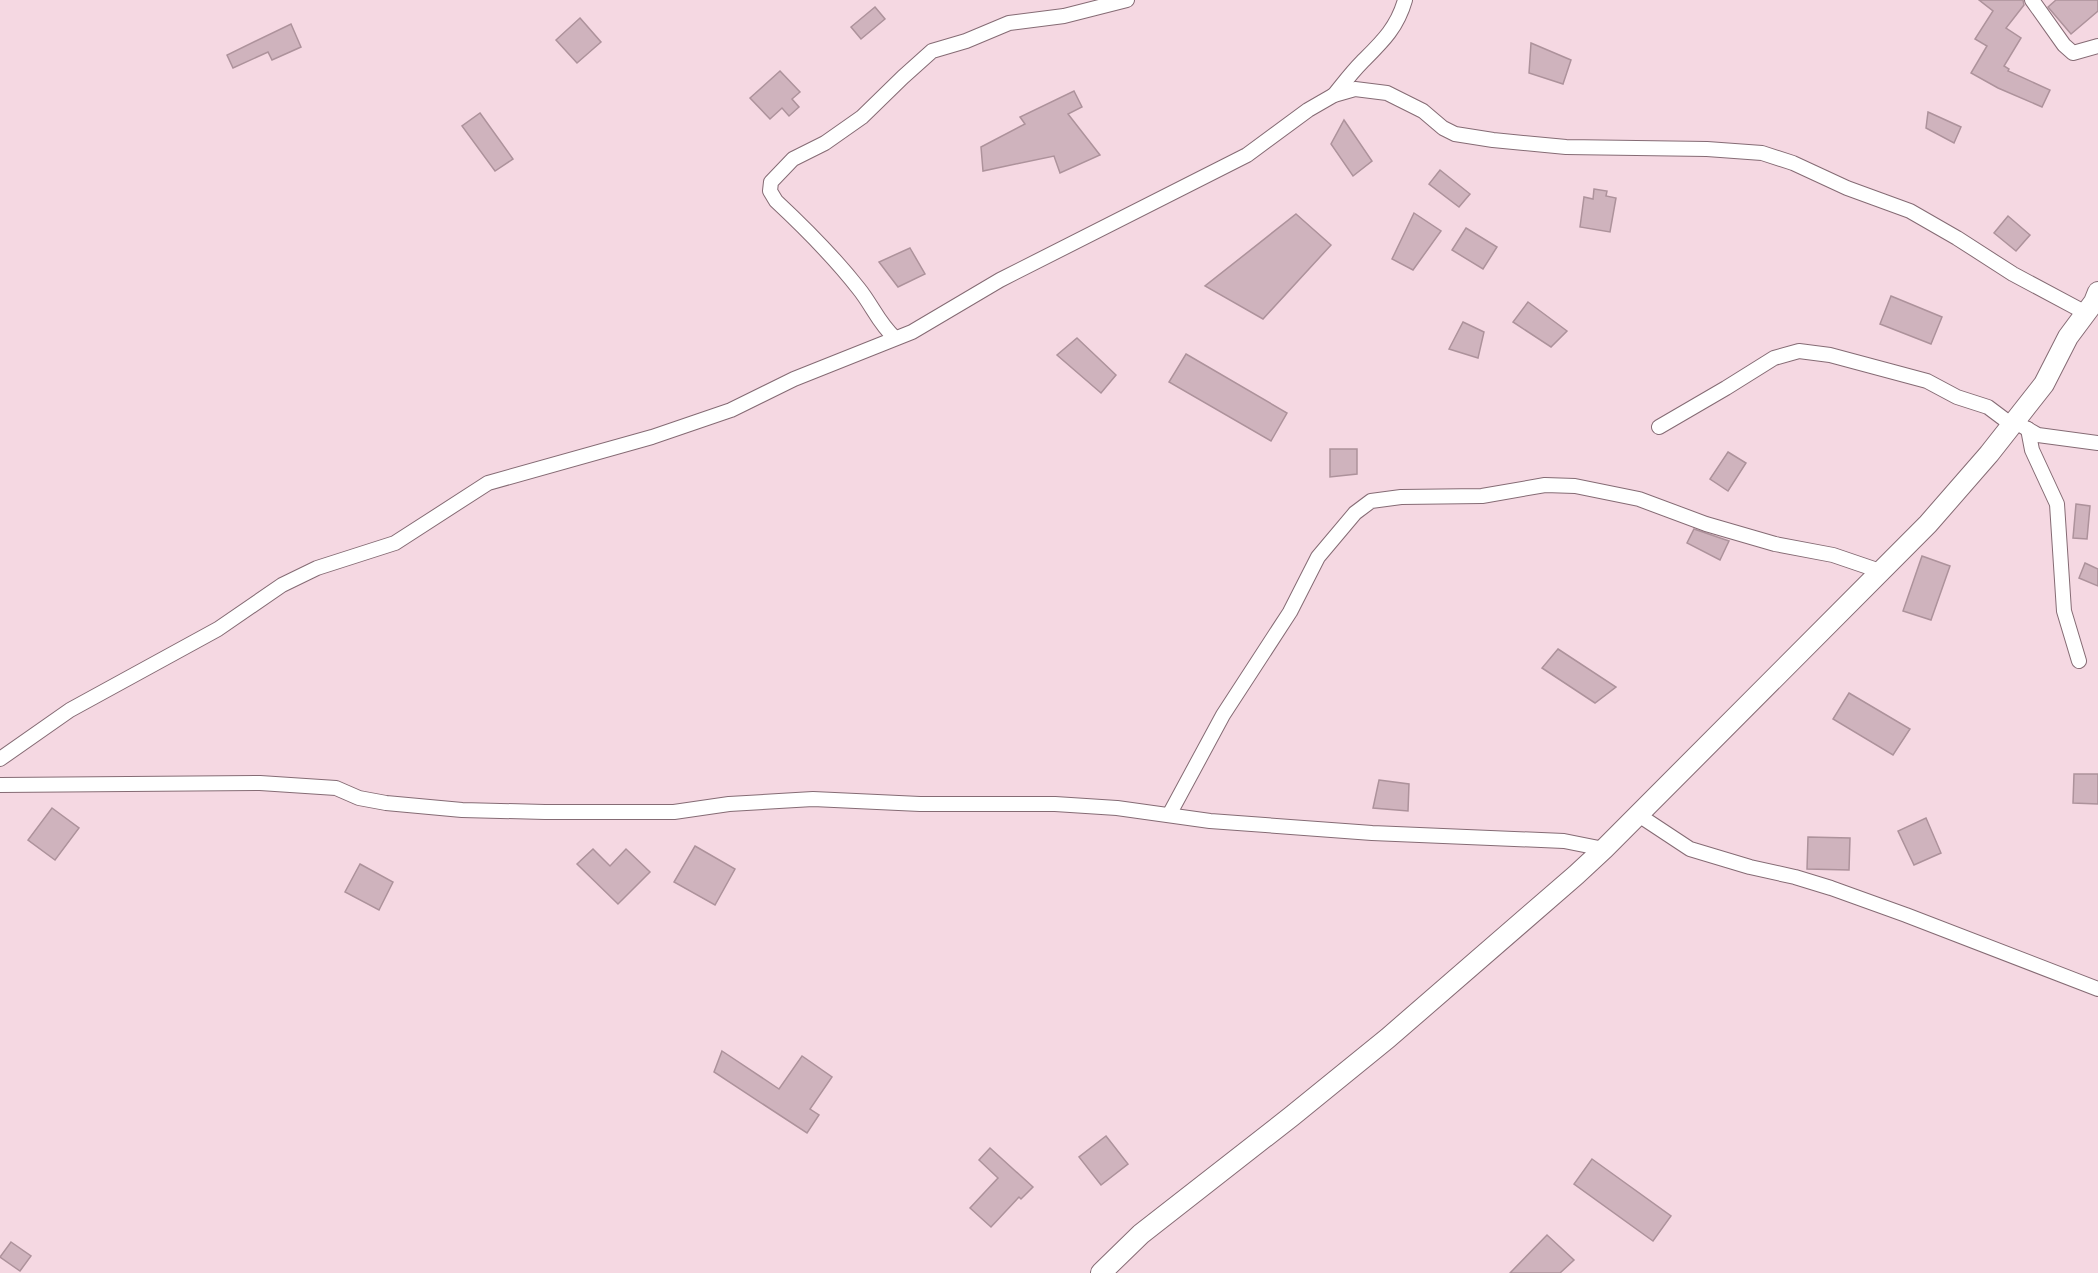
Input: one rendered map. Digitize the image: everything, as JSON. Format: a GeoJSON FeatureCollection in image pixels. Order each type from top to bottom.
{"type":"FeatureCollection","features":[{"type":"Feature","properties":{"kind":"street"},"geometry":{"type":"LineString","coordinates":[[895,338],[883,327],[864,296],[832,255],[776,201],[770,191],[771,182],[793,159],[825,143],[862,117],[933,51],[966,41],[1009,23],[1064,16],[1127,0]]}},
{"type":"Feature","properties":{"kind":"street"},"geometry":{"type":"LineString","coordinates":[[1334,95],[1362,62],[1378,48],[1397,22],[1405,0]]}},
{"type":"Feature","properties":{"kind":"street"},"geometry":{"type":"LineString","coordinates":[[2032,0],[2064,45],[2073,53],[2098,46]]}},
{"type":"Feature","properties":{"kind":"street"},"geometry":{"type":"LineString","coordinates":[[0,759],[70,710],[218,629],[282,585],[317,568],[395,543],[488,483],[652,437],[731,410],[794,379],[912,332],[1000,280],[1246,155],[1308,110],[1334,95],[1355,89],[1387,93],[1423,111],[1443,128],[1455,134],[1522,144],[1566,147],[1707,149],[1762,153],[1793,163],[1847,188],[1910,211],[2013,274],[2086,313]]}},
{"type":"Feature","properties":{"kind":"street"},"geometry":{"type":"LineString","coordinates":[[1101,1273],[1141,1234],[1388,1038],[1604,849],[1928,524],[2018,425],[2044,384],[2068,337],[2098,292]]}},
{"type":"Feature","properties":{"kind":"street"},"geometry":{"type":"LineString","coordinates":[[1659,427],[1774,357],[1799,351],[1830,355],[1927,381],[1957,397],[1988,407],[2038,435],[2098,443]]}},
{"type":"Feature","properties":{"kind":"street"},"geometry":{"type":"LineString","coordinates":[[2018,425],[2057,504],[2064,611],[2079,661]]}},
{"type":"Feature","properties":{"kind":"street"},"geometry":{"type":"LineString","coordinates":[[1169,815],[1223,715],[1290,612],[1318,557],[1355,513],[1371,501],[1401,497],[1482,496],[1545,485],[1575,486],[1639,499],[1706,524],[1775,544],[1833,555],[1881,571]]}},
{"type":"Feature","properties":{"kind":"street"},"geometry":{"type":"LineString","coordinates":[[0,785],[260,783],[336,788],[359,798],[386,803],[462,810],[674,812],[729,804],[813,799],[920,804],[1055,804],[1117,808],[1210,821],[1360,832],[1564,842],[1604,849]]}},
{"type":"Feature","properties":{"kind":"street"},"geometry":{"type":"LineString","coordinates":[[1637,814],[1690,849],[1831,888],[2098,989]]}},
{"type":"Feature","properties":{"kind":"building"},"geometry":{"type":"Polygon","coordinates":[[[1979,0],[2023,0],[2024,5],[2006,28],[2021,38],[2004,66],[2009,69],[2008,71],[2050,90],[2042,107],[1998,88],[1971,73],[1987,46],[1975,39],[1993,11],[1979,0]]]}},
{"type":"Feature","properties":{"kind":"building"},"geometry":{"type":"Polygon","coordinates":[[[2056,0],[2098,0],[2098,11],[2071,34],[2048,7],[2056,0]]]}},
{"type":"Feature","properties":{"kind":"building"},"geometry":{"type":"Polygon","coordinates":[[[875,7],[885,19],[861,39],[851,27],[875,7]]]}},
{"type":"Feature","properties":{"kind":"building"},"geometry":{"type":"Polygon","coordinates":[[[580,18],[601,42],[577,63],[556,40],[580,18]]]}},
{"type":"Feature","properties":{"kind":"building"},"geometry":{"type":"Polygon","coordinates":[[[291,24],[301,47],[272,60],[268,52],[233,68],[227,55],[291,24]]]}},
{"type":"Feature","properties":{"kind":"building"},"geometry":{"type":"Polygon","coordinates":[[[1531,43],[1571,60],[1563,84],[1529,73],[1531,43]]]}},
{"type":"Feature","properties":{"kind":"building"},"geometry":{"type":"Polygon","coordinates":[[[780,71],[800,92],[792,99],[799,107],[789,116],[782,108],[770,119],[750,98],[780,71]]]}},
{"type":"Feature","properties":{"kind":"building"},"geometry":{"type":"Polygon","coordinates":[[[1074,91],[1082,107],[1068,114],[1100,155],[1060,173],[1054,156],[983,171],[981,147],[1025,124],[1020,117],[1074,91]]]}},
{"type":"Feature","properties":{"kind":"building"},"geometry":{"type":"Polygon","coordinates":[[[1928,112],[1961,127],[1954,143],[1926,128],[1928,112]]]}},
{"type":"Feature","properties":{"kind":"building"},"geometry":{"type":"Polygon","coordinates":[[[480,113],[513,159],[495,171],[462,126],[480,113]]]}},
{"type":"Feature","properties":{"kind":"building"},"geometry":{"type":"Polygon","coordinates":[[[1344,120],[1372,161],[1353,176],[1331,144],[1344,120]]]}},
{"type":"Feature","properties":{"kind":"building"},"geometry":{"type":"Polygon","coordinates":[[[1440,170],[1470,194],[1459,207],[1429,184],[1440,170]]]}},
{"type":"Feature","properties":{"kind":"building"},"geometry":{"type":"Polygon","coordinates":[[[1594,189],[1607,191],[1606,196],[1616,198],[1610,232],[1580,227],[1584,197],[1593,199],[1594,189]]]}},
{"type":"Feature","properties":{"kind":"building"},"geometry":{"type":"Polygon","coordinates":[[[1414,213],[1441,231],[1413,270],[1392,259],[1414,213]]]}},
{"type":"Feature","properties":{"kind":"building"},"geometry":{"type":"Polygon","coordinates":[[[1296,214],[1331,245],[1263,319],[1205,286],[1296,214]]]}},
{"type":"Feature","properties":{"kind":"building"},"geometry":{"type":"Polygon","coordinates":[[[2008,216],[2030,235],[2016,251],[1994,233],[2008,216]]]}},
{"type":"Feature","properties":{"kind":"building"},"geometry":{"type":"Polygon","coordinates":[[[1466,228],[1497,247],[1483,269],[1452,250],[1466,228]]]}},
{"type":"Feature","properties":{"kind":"building"},"geometry":{"type":"Polygon","coordinates":[[[910,248],[925,274],[898,287],[879,262],[910,248]]]}},
{"type":"Feature","properties":{"kind":"building"},"geometry":{"type":"Polygon","coordinates":[[[1891,296],[1942,317],[1931,344],[1880,324],[1891,296]]]}},
{"type":"Feature","properties":{"kind":"building"},"geometry":{"type":"Polygon","coordinates":[[[1528,302],[1567,331],[1551,347],[1513,322],[1528,302]]]}},
{"type":"Feature","properties":{"kind":"building"},"geometry":{"type":"Polygon","coordinates":[[[1463,322],[1484,332],[1478,358],[1449,349],[1463,322]]]}},
{"type":"Feature","properties":{"kind":"building"},"geometry":{"type":"Polygon","coordinates":[[[1077,338],[1116,375],[1101,393],[1057,355],[1077,338]]]}},
{"type":"Feature","properties":{"kind":"building"},"geometry":{"type":"Polygon","coordinates":[[[1186,354],[1287,413],[1271,441],[1169,382],[1186,354]]]}},
{"type":"Feature","properties":{"kind":"building"},"geometry":{"type":"Polygon","coordinates":[[[1330,449],[1357,449],[1357,474],[1330,477],[1330,449]]]}},
{"type":"Feature","properties":{"kind":"building"},"geometry":{"type":"Polygon","coordinates":[[[1728,452],[1746,463],[1728,491],[1710,479],[1728,452]]]}},
{"type":"Feature","properties":{"kind":"building"},"geometry":{"type":"Polygon","coordinates":[[[2076,504],[2090,506],[2087,539],[2073,538],[2076,504]]]}},
{"type":"Feature","properties":{"kind":"building"},"geometry":{"type":"Polygon","coordinates":[[[1694,529],[1729,541],[1720,560],[1687,543],[1694,529]]]}},
{"type":"Feature","properties":{"kind":"building"},"geometry":{"type":"Polygon","coordinates":[[[1922,556],[1950,566],[1931,620],[1903,611],[1922,556]]]}},
{"type":"Feature","properties":{"kind":"building"},"geometry":{"type":"Polygon","coordinates":[[[2085,563],[2098,569],[2098,586],[2079,578],[2085,563]]]}},
{"type":"Feature","properties":{"kind":"building"},"geometry":{"type":"Polygon","coordinates":[[[1558,649],[1616,687],[1595,703],[1542,668],[1558,649]]]}},
{"type":"Feature","properties":{"kind":"building"},"geometry":{"type":"Polygon","coordinates":[[[1849,693],[1910,729],[1893,755],[1833,719],[1849,693]]]}},
{"type":"Feature","properties":{"kind":"building"},"geometry":{"type":"Polygon","coordinates":[[[2074,774],[2098,774],[2098,804],[2073,803],[2074,774]]]}},
{"type":"Feature","properties":{"kind":"building"},"geometry":{"type":"Polygon","coordinates":[[[1379,780],[1409,784],[1408,811],[1373,808],[1379,780]]]}},
{"type":"Feature","properties":{"kind":"building"},"geometry":{"type":"Polygon","coordinates":[[[52,808],[79,828],[55,860],[28,840],[52,808]]]}},
{"type":"Feature","properties":{"kind":"building"},"geometry":{"type":"Polygon","coordinates":[[[1926,818],[1941,853],[1914,865],[1898,831],[1926,818]]]}},
{"type":"Feature","properties":{"kind":"building"},"geometry":{"type":"Polygon","coordinates":[[[1808,837],[1850,838],[1849,870],[1807,869],[1808,837]]]}},
{"type":"Feature","properties":{"kind":"building"},"geometry":{"type":"Polygon","coordinates":[[[695,846],[735,869],[715,905],[674,882],[695,846]]]}},
{"type":"Feature","properties":{"kind":"building"},"geometry":{"type":"Polygon","coordinates":[[[593,849],[610,866],[626,849],[650,872],[618,904],[577,864],[593,849]]]}},
{"type":"Feature","properties":{"kind":"building"},"geometry":{"type":"Polygon","coordinates":[[[360,864],[393,882],[379,910],[345,892],[360,864]]]}},
{"type":"Feature","properties":{"kind":"building"},"geometry":{"type":"Polygon","coordinates":[[[722,1051],[779,1089],[802,1056],[832,1077],[810,1109],[819,1115],[807,1133],[714,1072],[722,1051]]]}},
{"type":"Feature","properties":{"kind":"building"},"geometry":{"type":"Polygon","coordinates":[[[1106,1136],[1128,1164],[1101,1185],[1079,1157],[1106,1136]]]}},
{"type":"Feature","properties":{"kind":"building"},"geometry":{"type":"Polygon","coordinates":[[[990,1148],[1033,1187],[1021,1199],[1019,1197],[991,1227],[970,1208],[998,1178],[979,1160],[990,1148]]]}},
{"type":"Feature","properties":{"kind":"building"},"geometry":{"type":"Polygon","coordinates":[[[1592,1159],[1671,1216],[1653,1241],[1574,1184],[1592,1159]]]}},
{"type":"Feature","properties":{"kind":"building"},"geometry":{"type":"Polygon","coordinates":[[[1547,1235],[1574,1260],[1560,1273],[1510,1273],[1547,1235]]]}},
{"type":"Feature","properties":{"kind":"building"},"geometry":{"type":"Polygon","coordinates":[[[11,1242],[31,1256],[20,1271],[0,1257],[11,1242]]]}}]}
